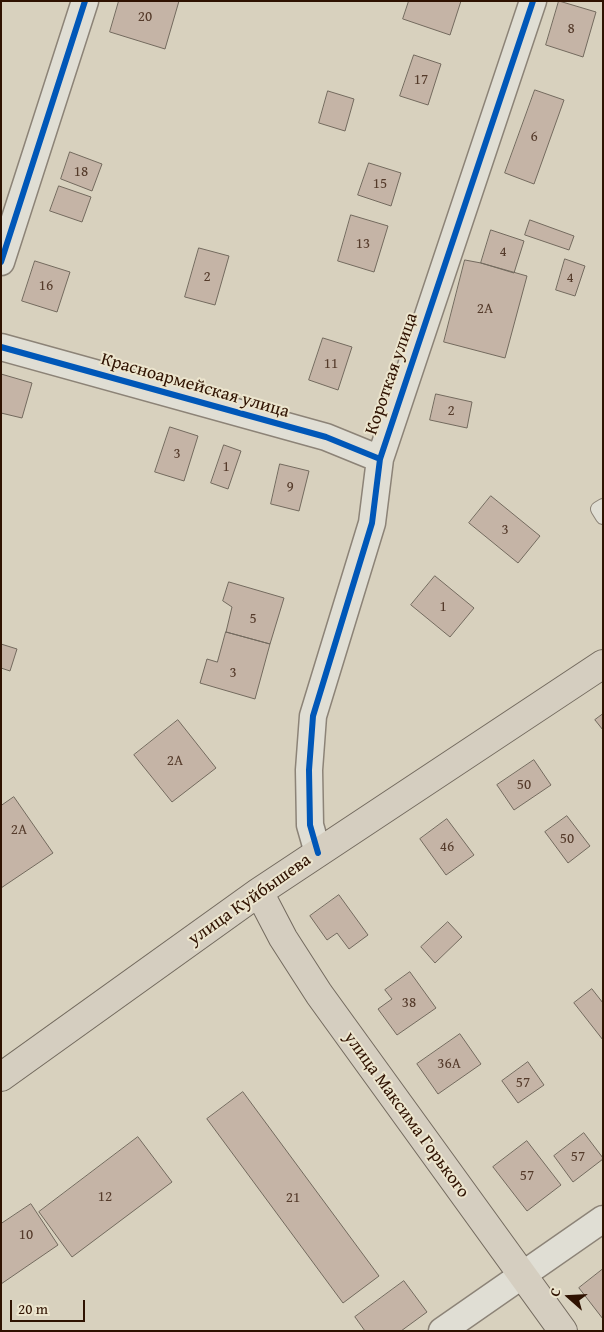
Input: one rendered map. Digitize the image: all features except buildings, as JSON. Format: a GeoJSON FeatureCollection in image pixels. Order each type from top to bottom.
{"type":"FeatureCollection","features":[{"type":"Feature","properties":{"kind":"main road","name":"улица Куйбышева"},"geometry":{"type":"LineString","coordinates":[[1,1077],[259,892],[603,664]]}},
{"type":"Feature","properties":{"kind":"main road","name":"улица Максима Горького"},"geometry":{"type":"LineString","coordinates":[[259,892],[283,938],[319,994],[563,1331]]}},
{"type":"Feature","properties":{"kind":"street"},"geometry":{"type":"LineString","coordinates":[[1,262],[84,1]]}},
{"type":"Feature","properties":{"kind":"street","name":"Короткая улица"},"geometry":{"type":"LineString","coordinates":[[318,853],[310,825],[309,770],[313,716],[372,523],[380,459],[533,1]]}},
{"type":"Feature","properties":{"kind":"street","name":"Красноармейская улица"},"geometry":{"type":"LineString","coordinates":[[1,347],[326,437],[380,459]]}},
{"type":"Feature","properties":{"kind":"street"},"geometry":{"type":"LineString","coordinates":[[442,1331],[603,1219]]}},
{"type":"Feature","properties":{"kind":"lane"},"geometry":{"type":"LineString","coordinates":[[603,506],[598,510],[603,517]]}},
{"type":"Feature","properties":{"kind":"cycle path"},"geometry":{"type":"LineString","coordinates":[[1,262],[85,1]]}},
{"type":"Feature","properties":{"kind":"cycle path"},"geometry":{"type":"LineString","coordinates":[[318,853],[310,825],[309,770],[313,716],[372,523],[380,459],[533,1]]}},
{"type":"Feature","properties":{"kind":"cycle path"},"geometry":{"type":"LineString","coordinates":[[1,347],[326,437],[380,459]]}}]}
